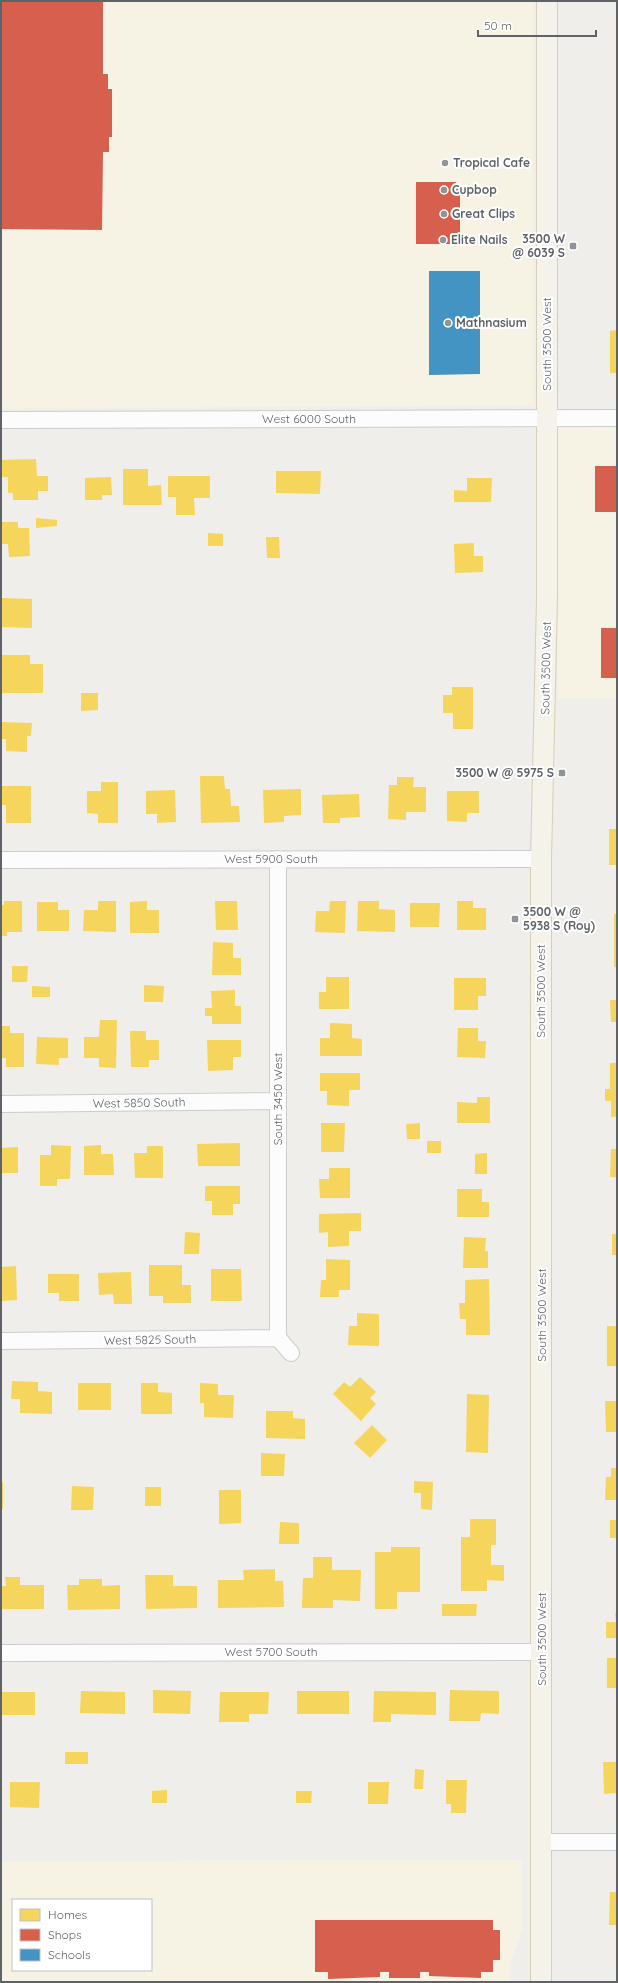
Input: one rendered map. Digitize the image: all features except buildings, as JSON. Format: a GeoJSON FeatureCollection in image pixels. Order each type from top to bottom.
{"type":"FeatureCollection","features":[{"type":"Feature","properties":{"kind":"main road","name":"South 3500 West"},"geometry":{"type":"LineString","coordinates":[[541,1982],[541,859],[547,598],[547,1]]}},
{"type":"Feature","properties":{"kind":"street","name":"West 6000 South"},"geometry":{"type":"LineString","coordinates":[[1,420],[617,418]]}},
{"type":"Feature","properties":{"kind":"street","name":"South 3450 West"},"geometry":{"type":"LineString","coordinates":[[278,859],[278,1338]]}},
{"type":"Feature","properties":{"kind":"street","name":"West 5900 South"},"geometry":{"type":"LineString","coordinates":[[1,860],[541,859]]}},
{"type":"Feature","properties":{"kind":"street","name":"West 5850 South"},"geometry":{"type":"LineString","coordinates":[[1,1104],[278,1101]]}},
{"type":"Feature","properties":{"kind":"street","name":"West 5825 South"},"geometry":{"type":"LineString","coordinates":[[1,1341],[278,1338]]}},
{"type":"Feature","properties":{"kind":"street"},"geometry":{"type":"LineString","coordinates":[[278,1338],[291,1353]]}},
{"type":"Feature","properties":{"kind":"street","name":"West 5700 South"},"geometry":{"type":"LineString","coordinates":[[1,1653],[542,1652]]}},
{"type":"Feature","properties":{"kind":"street"},"geometry":{"type":"LineString","coordinates":[[542,1842],[617,1842]]}},
{"type":"Feature","properties":{"kind":"shaded area"},"geometry":{"type":"Polygon","coordinates":[[[1,1],[533,1],[533,405],[1,409],[1,1]]]}},
{"type":"Feature","properties":{"kind":"shaded area"},"geometry":{"type":"Polygon","coordinates":[[[557,424],[617,425],[617,699],[558,699],[557,424]]]}},
{"type":"Feature","properties":{"kind":"shaded area"},"geometry":{"type":"Polygon","coordinates":[[[522,1860],[522,1929],[510,1965],[510,1982],[1,1982],[1,1861],[522,1860]]]}},
{"type":"Feature","properties":{"kind":"place","name":"Tropical Cafe"},"geometry":{"type":"Point","coordinates":[445,163]}},
{"type":"Feature","properties":{"kind":"place","name":"Cupbop"},"geometry":{"type":"Point","coordinates":[444,190]}},
{"type":"Feature","properties":{"kind":"place","name":"Great Clips"},"geometry":{"type":"Point","coordinates":[444,214]}},
{"type":"Feature","properties":{"kind":"place","name":"Elite Nails"},"geometry":{"type":"Point","coordinates":[443,240]}},
{"type":"Feature","properties":{"kind":"place","name":"3500 W @ 6039 S"},"geometry":{"type":"Point","coordinates":[573,246]}},
{"type":"Feature","properties":{"kind":"place","name":"Mathnasium"},"geometry":{"type":"Point","coordinates":[448,323]}},
{"type":"Feature","properties":{"kind":"place","name":"3500 W @ 5975 S"},"geometry":{"type":"Point","coordinates":[562,773]}},
{"type":"Feature","properties":{"kind":"place","name":"3500 W @ 5938 S (Roy)"},"geometry":{"type":"Point","coordinates":[515,919]}}]}
